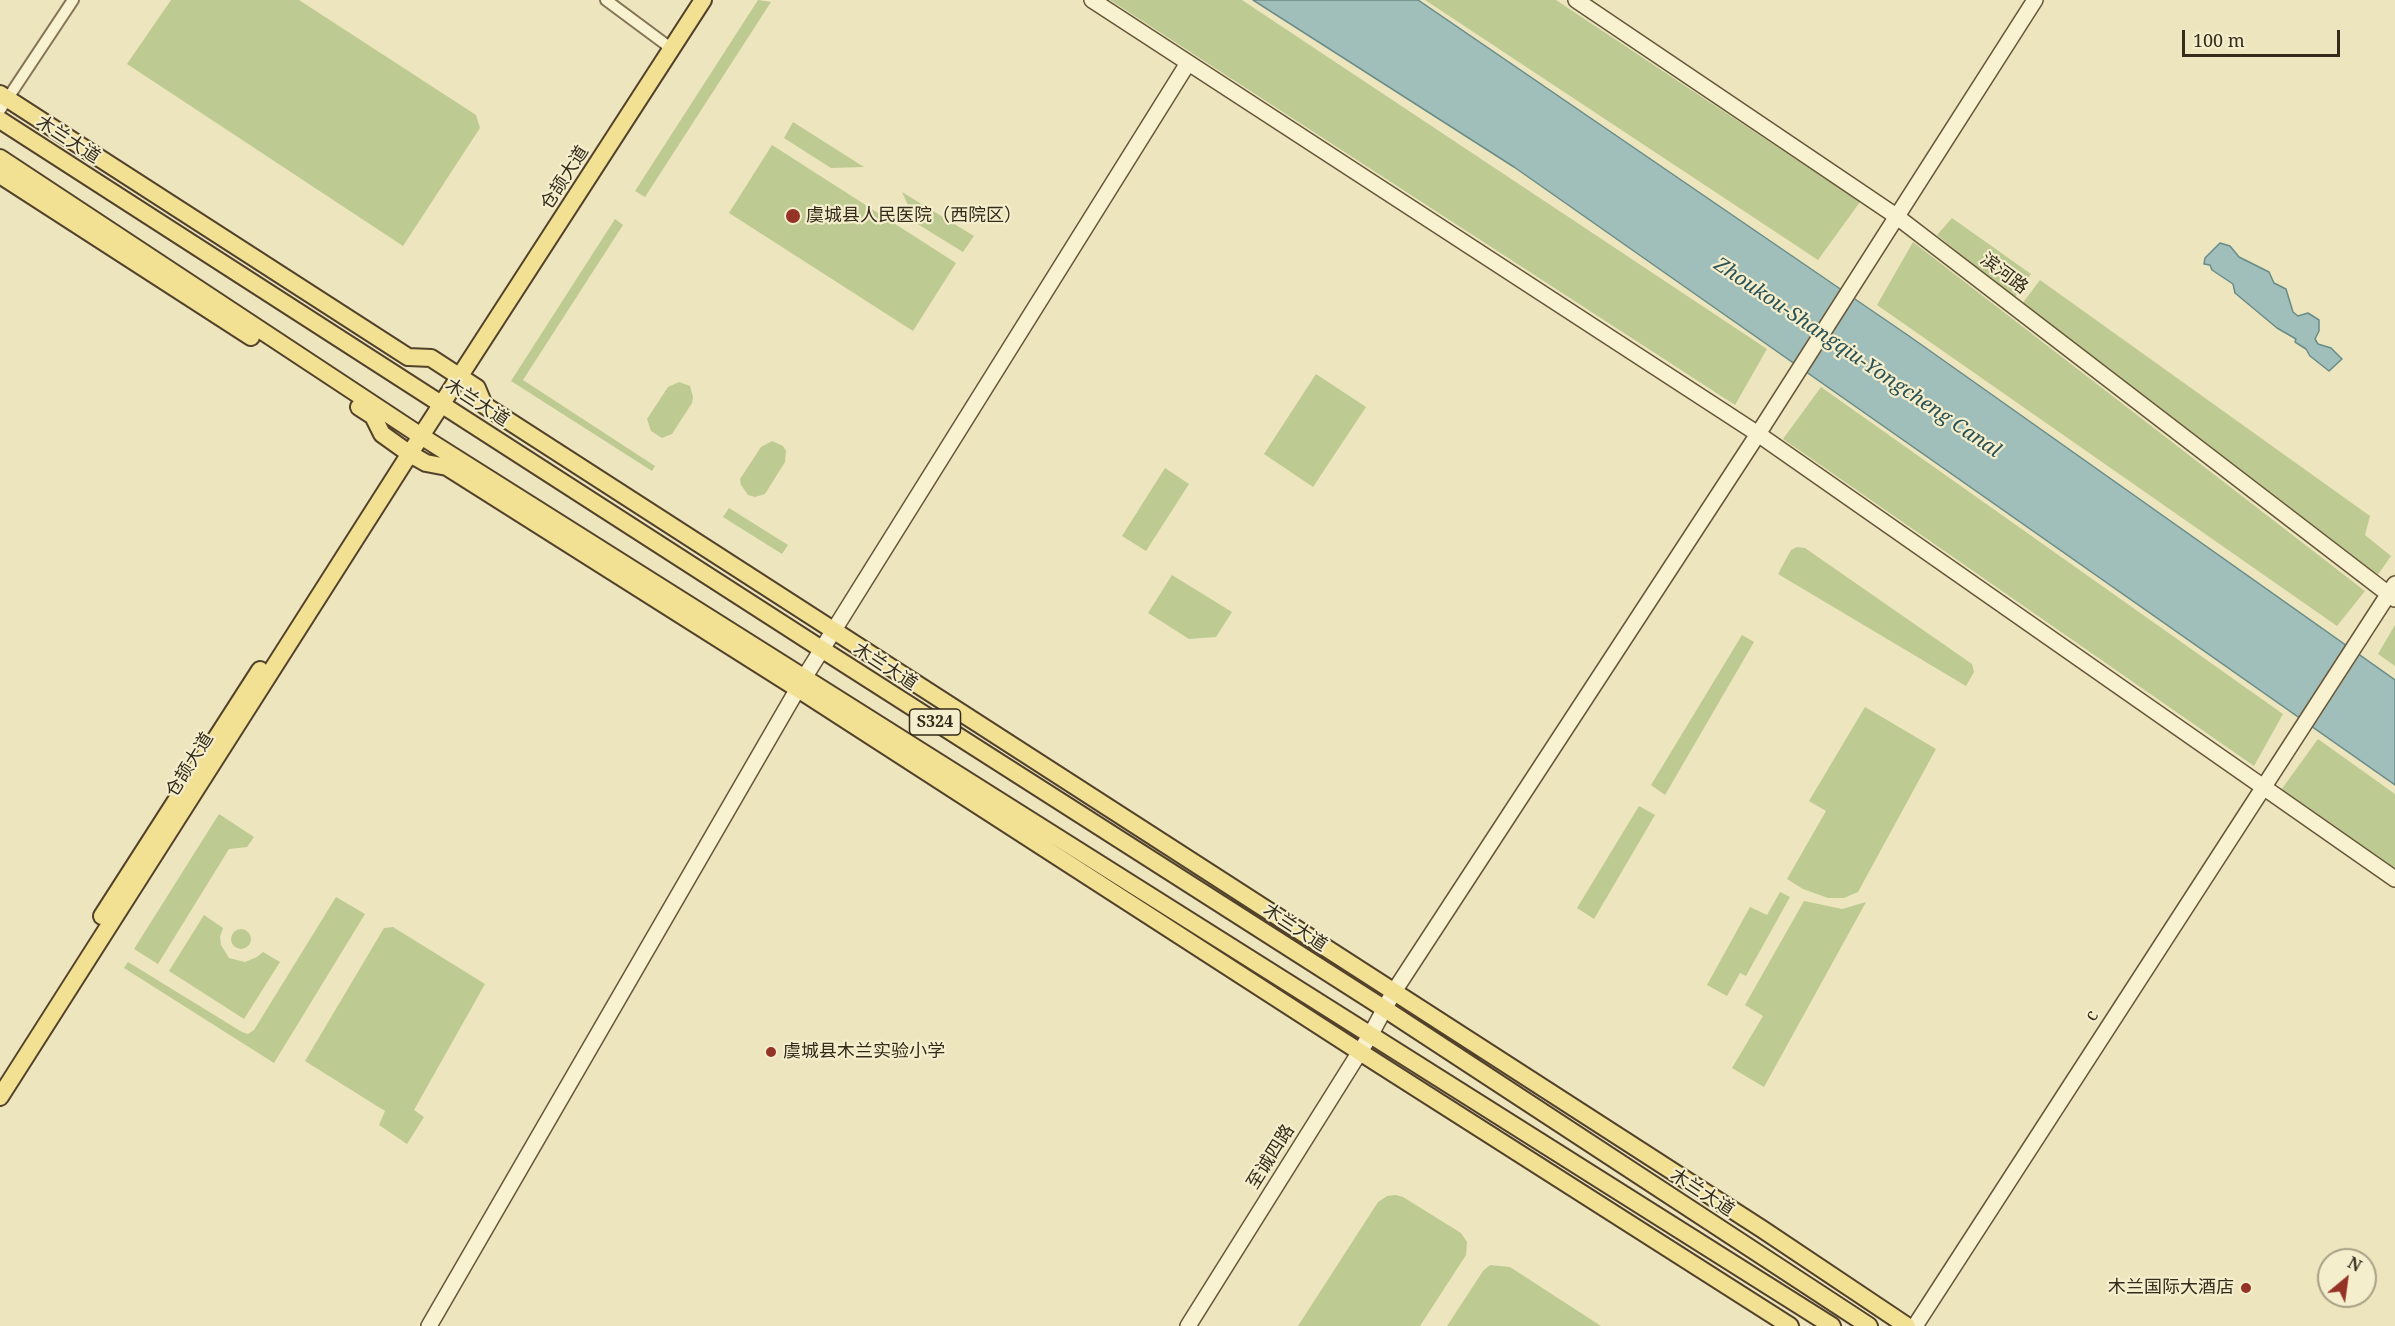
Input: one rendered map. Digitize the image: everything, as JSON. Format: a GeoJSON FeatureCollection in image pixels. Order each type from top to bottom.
{"type":"FeatureCollection","features":[{"type":"Feature","properties":{"kind":"main road","name":"仓颉大道"},"geometry":{"type":"LineString","coordinates":[[0,1076],[668,46],[693,0]]}},
{"type":"Feature","properties":{"kind":"main road","name":"仓颉大道"},"geometry":{"type":"LineString","coordinates":[[668,46],[703,0]]}},
{"type":"Feature","properties":{"kind":"main road"},"geometry":{"type":"LineString","coordinates":[[2,101],[408,357],[431,358],[456,374],[477,388],[484,405],[1762,1229],[1907,1326]]}},
{"type":"Feature","properties":{"kind":"main road","name":"木兰大道"},"geometry":{"type":"LineString","coordinates":[[0,120],[1385,1009],[1869,1326]]}},
{"type":"Feature","properties":{"kind":"main road","name":"S324"},"geometry":{"type":"LineString","coordinates":[[0,158],[417,434],[801,684],[1371,1034],[1832,1326]]}},
{"type":"Feature","properties":{"kind":"main road"},"geometry":{"type":"LineString","coordinates":[[0,176],[373,416],[382,434],[406,451],[426,463],[447,467],[801,684],[1360,1052],[1790,1326]]}},
{"type":"Feature","properties":{"kind":"main road","name":"仓颉大道"},"geometry":{"type":"LineString","coordinates":[[0,1096],[406,451]]}},
{"type":"Feature","properties":{"kind":"street"},"geometry":{"type":"LineString","coordinates":[[2,101],[73,0]]}},
{"type":"Feature","properties":{"kind":"street"},"geometry":{"type":"LineString","coordinates":[[606,0],[668,46]]}},
{"type":"Feature","properties":{"kind":"street"},"geometry":{"type":"LineString","coordinates":[[1092,0],[1758,434],[2395,879]]}},
{"type":"Feature","properties":{"kind":"street","name":"滨河路"},"geometry":{"type":"LineString","coordinates":[[1576,0],[1896,216],[2393,592]]}},
{"type":"Feature","properties":{"kind":"street","name":"至诚四路"},"geometry":{"type":"LineString","coordinates":[[1188,1326],[1360,1052],[1393,993],[1758,434],[2035,0]]}},
{"type":"Feature","properties":{"kind":"street"},"geometry":{"type":"LineString","coordinates":[[429,1326],[801,684],[1188,63]]}},
{"type":"Feature","properties":{"kind":"street","name":"c"},"geometry":{"type":"LineString","coordinates":[[1915,1326],[2302,726],[2393,592]]}},
{"type":"Feature","properties":{"kind":"green space"},"geometry":{"type":"Polygon","coordinates":[[[171,0],[299,0],[476,115],[480,128],[403,246],[127,64],[171,0]]]}},
{"type":"Feature","properties":{"kind":"green space"},"geometry":{"type":"Polygon","coordinates":[[[758,0],[771,2],[645,197],[635,191],[758,0]]]}},
{"type":"Feature","properties":{"kind":"green space"},"geometry":{"type":"Polygon","coordinates":[[[1110,0],[1242,0],[1767,349],[1735,405],[1110,0]]]}},
{"type":"Feature","properties":{"kind":"green space"},"geometry":{"type":"Polygon","coordinates":[[[1425,0],[1556,0],[1860,202],[1818,260],[1425,0]]]}},
{"type":"Feature","properties":{"kind":"green space"},"geometry":{"type":"Polygon","coordinates":[[[793,122],[864,167],[831,168],[784,138],[793,122]]]}},
{"type":"Feature","properties":{"kind":"green space"},"geometry":{"type":"Polygon","coordinates":[[[772,145],[956,263],[913,331],[729,213],[772,145]]]}},
{"type":"Feature","properties":{"kind":"green space"},"geometry":{"type":"Polygon","coordinates":[[[902,192],[974,236],[963,252],[916,223],[902,192]]]}},
{"type":"Feature","properties":{"kind":"green space"},"geometry":{"type":"Polygon","coordinates":[[[1952,218],[2031,274],[2014,298],[1937,235],[1952,218]]]}},
{"type":"Feature","properties":{"kind":"green space"},"geometry":{"type":"Polygon","coordinates":[[[615,219],[623,225],[523,380],[655,466],[652,471],[511,381],[615,219]]]}},
{"type":"Feature","properties":{"kind":"green space"},"geometry":{"type":"Polygon","coordinates":[[[1913,242],[2365,591],[2337,626],[1877,305],[1913,242]]]}},
{"type":"Feature","properties":{"kind":"green space"},"geometry":{"type":"Polygon","coordinates":[[[2040,280],[2370,516],[2365,535],[2391,556],[2377,576],[2022,304],[2040,280]]]}},
{"type":"Feature","properties":{"kind":"green space"},"geometry":{"type":"Polygon","coordinates":[[[1316,374],[1366,407],[1313,487],[1264,454],[1316,374]]]}},
{"type":"Feature","properties":{"kind":"green space"},"geometry":{"type":"Polygon","coordinates":[[[679,382],[690,386],[692,403],[672,434],[662,438],[651,431],[647,419],[668,387],[679,382]]]}},
{"type":"Feature","properties":{"kind":"green space"},"geometry":{"type":"Polygon","coordinates":[[[1821,387],[2283,714],[2254,766],[1783,439],[1821,387]]]}},
{"type":"Feature","properties":{"kind":"green space"},"geometry":{"type":"Polygon","coordinates":[[[772,441],[783,446],[786,451],[785,462],[765,494],[755,497],[748,495],[740,479],[761,447],[772,441]]]}},
{"type":"Feature","properties":{"kind":"green space"},"geometry":{"type":"Polygon","coordinates":[[[1165,468],[1189,484],[1146,551],[1122,536],[1165,468]]]}},
{"type":"Feature","properties":{"kind":"green space"},"geometry":{"type":"Polygon","coordinates":[[[729,508],[788,545],[782,554],[723,517],[729,508]]]}},
{"type":"Feature","properties":{"kind":"green space"},"geometry":{"type":"Polygon","coordinates":[[[1797,547],[1805,548],[1972,664],[1974,672],[1966,686],[1778,574],[1791,550],[1797,547]]]}},
{"type":"Feature","properties":{"kind":"green space"},"geometry":{"type":"Polygon","coordinates":[[[1172,575],[1232,612],[1216,637],[1189,639],[1148,613],[1172,575]]]}},
{"type":"Feature","properties":{"kind":"green space"},"geometry":{"type":"Polygon","coordinates":[[[2395,625],[2395,666],[2378,654],[2395,625]]]}},
{"type":"Feature","properties":{"kind":"green space"},"geometry":{"type":"Polygon","coordinates":[[[1742,635],[1754,642],[1665,795],[1651,785],[1742,635]]]}},
{"type":"Feature","properties":{"kind":"green space"},"geometry":{"type":"Polygon","coordinates":[[[1865,707],[1936,749],[1858,892],[1844,898],[1828,898],[1803,889],[1787,879],[1826,811],[1809,801],[1865,707]]]}},
{"type":"Feature","properties":{"kind":"green space"},"geometry":{"type":"Polygon","coordinates":[[[2318,739],[2395,794],[2395,869],[2281,790],[2318,739]]]}},
{"type":"Feature","properties":{"kind":"green space"},"geometry":{"type":"Polygon","coordinates":[[[1639,806],[1655,815],[1594,919],[1577,908],[1639,806]]]}},
{"type":"Feature","properties":{"kind":"green space"},"geometry":{"type":"Polygon","coordinates":[[[219,814],[254,837],[247,847],[229,849],[158,964],[134,949],[219,814]]]}},
{"type":"Feature","properties":{"kind":"green space"},"geometry":{"type":"Polygon","coordinates":[[[1780,892],[1790,897],[1746,976],[1740,973],[1727,996],[1707,985],[1750,907],[1767,915],[1780,892]]]}},
{"type":"Feature","properties":{"kind":"green space"},"geometry":{"type":"Polygon","coordinates":[[[336,897],[365,914],[274,1063],[124,968],[128,962],[248,1034],[254,1030],[336,897]]]}},
{"type":"Feature","properties":{"kind":"green space"},"geometry":{"type":"Polygon","coordinates":[[[1804,901],[1842,909],[1866,902],[1764,1087],[1732,1068],[1763,1016],[1745,1005],[1804,901]]]}},
{"type":"Feature","properties":{"kind":"green space"},"geometry":{"type":"Polygon","coordinates":[[[204,915],[223,928],[220,937],[221,945],[229,958],[245,962],[263,952],[280,962],[244,1019],[169,971],[204,915]]]}},
{"type":"Feature","properties":{"kind":"green space"},"geometry":{"type":"Polygon","coordinates":[[[393,927],[485,984],[414,1110],[424,1117],[407,1144],[379,1125],[385,1111],[305,1061],[384,928],[393,927]]]}},
{"type":"Feature","properties":{"kind":"green space"},"geometry":{"type":"Polygon","coordinates":[[[241,929],[248,932],[251,939],[248,946],[241,949],[234,946],[231,939],[234,932],[241,929]]]}},
{"type":"Feature","properties":{"kind":"green space"},"geometry":{"type":"Polygon","coordinates":[[[1387,1196],[1403,1197],[1461,1233],[1467,1242],[1466,1255],[1420,1326],[1298,1326],[1378,1202],[1387,1196]]]}},
{"type":"Feature","properties":{"kind":"green space"},"geometry":{"type":"Polygon","coordinates":[[[1490,1265],[1510,1267],[1601,1326],[1447,1326],[1483,1271],[1490,1265]]]}},
{"type":"Feature","properties":{"kind":"water","name":"Zhoukou-Shangqiu-Yongcheng Canal"},"geometry":{"type":"Polygon","coordinates":[[[1253,0],[1418,0],[1909,336],[2395,680],[2395,785],[1514,167],[1253,0]]]}},
{"type":"Feature","properties":{"kind":"water"},"geometry":{"type":"Polygon","coordinates":[[[2220,243],[2230,246],[2239,257],[2269,272],[2274,283],[2286,289],[2293,312],[2298,316],[2308,313],[2319,320],[2319,331],[2315,339],[2318,344],[2331,348],[2342,359],[2329,371],[2310,356],[2306,349],[2295,342],[2296,339],[2277,328],[2235,293],[2233,284],[2212,270],[2210,265],[2204,264],[2205,258],[2220,243]]]}},
{"type":"Feature","properties":{"kind":"place","name":"虞城县人民医院（西院区）"},"geometry":{"type":"Point","coordinates":[793,216]}},
{"type":"Feature","properties":{"kind":"place","name":"虞城县木兰实验小学"},"geometry":{"type":"Point","coordinates":[771,1052]}},
{"type":"Feature","properties":{"kind":"place","name":"木兰国际大酒店"},"geometry":{"type":"Point","coordinates":[2246,1288]}}]}
